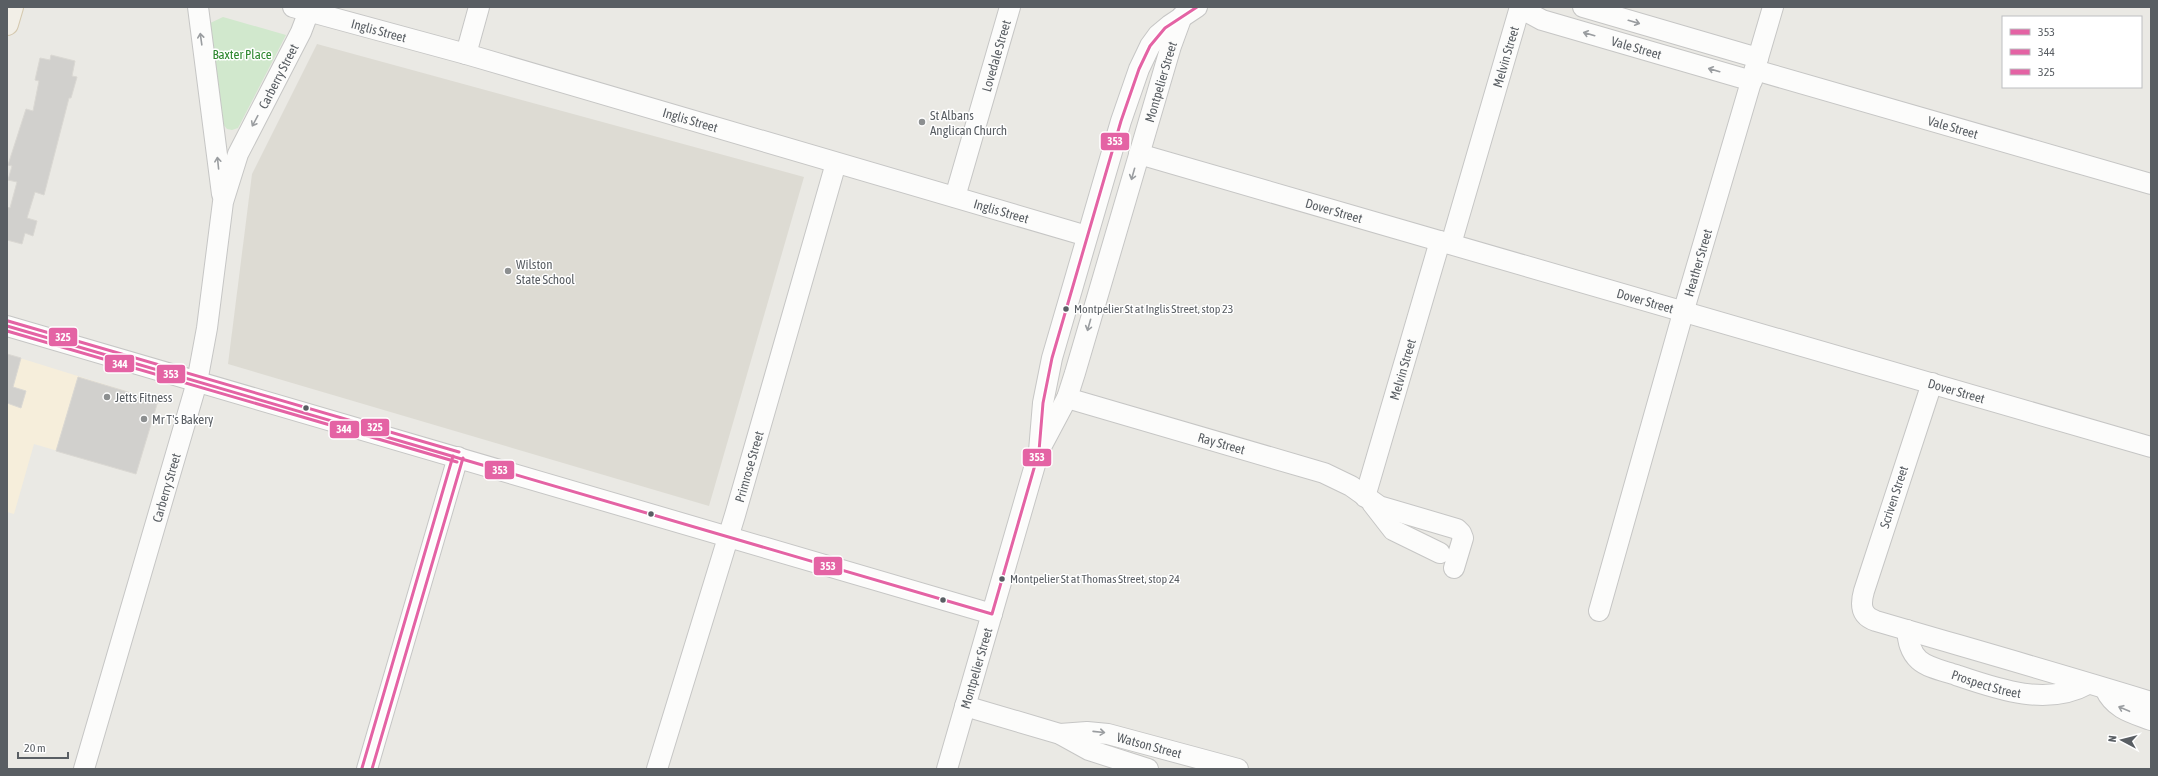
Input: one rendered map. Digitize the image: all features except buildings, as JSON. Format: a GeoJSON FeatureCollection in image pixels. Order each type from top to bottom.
{"type":"FeatureCollection","features":[{"type":"Feature","properties":{"kind":"main road"},"geometry":{"type":"LineString","coordinates":[[7,24],[12,7]]}},
{"type":"Feature","properties":{"kind":"street","name":"Carberry Street"},"geometry":{"type":"LineString","coordinates":[[198,7],[223,202]]}},
{"type":"Feature","properties":{"kind":"street"},"geometry":{"type":"LineString","coordinates":[[466,54],[480,7]]}},
{"type":"Feature","properties":{"kind":"street","name":"Lovedale Street"},"geometry":{"type":"LineString","coordinates":[[954,197],[1010,7]]}},
{"type":"Feature","properties":{"kind":"street","name":"Melvin Street"},"geometry":{"type":"LineString","coordinates":[[1368,499],[1445,243],[1520,7]]}},
{"type":"Feature","properties":{"kind":"street","name":"Vale Street"},"geometry":{"type":"LineString","coordinates":[[1524,7],[1529,13],[1542,20],[1755,70],[2151,184]]}},
{"type":"Feature","properties":{"kind":"street","name":"Vale Street"},"geometry":{"type":"LineString","coordinates":[[1583,7],[1755,70]]}},
{"type":"Feature","properties":{"kind":"street","name":"Heather Street"},"geometry":{"type":"LineString","coordinates":[[1599,611],[1683,312],[1773,7]]}},
{"type":"Feature","properties":{"kind":"street","name":"Carberry Street"},"geometry":{"type":"LineString","coordinates":[[84,769],[197,382],[207,328],[223,202],[244,140],[301,32],[301,9]]}},
{"type":"Feature","properties":{"kind":"street","name":"Inglis Street"},"geometry":{"type":"LineString","coordinates":[[301,9],[466,54],[1087,236]]}},
{"type":"Feature","properties":{"kind":"street","name":"Montpelier Street"},"geometry":{"type":"LineString","coordinates":[[1038,451],[1067,398],[1171,46],[1189,12]]}},
{"type":"Feature","properties":{"kind":"street","name":"Montpelier Street"},"geometry":{"type":"LineString","coordinates":[[947,769],[1038,451],[1043,403],[1050,366],[1087,236],[1139,69],[1155,39],[1189,12]]}},
{"type":"Feature","properties":{"kind":"street"},"geometry":{"type":"LineString","coordinates":[[214,134],[229,140],[244,140]]}},
{"type":"Feature","properties":{"kind":"street","name":"Dover Street"},"geometry":{"type":"LineString","coordinates":[[1139,154],[2151,447]]}},
{"type":"Feature","properties":{"kind":"street","name":"Primrose Street"},"geometry":{"type":"LineString","coordinates":[[657,769],[728,536],[836,163]]}},
{"type":"Feature","properties":{"kind":"street"},"geometry":{"type":"LineString","coordinates":[[7,326],[992,614]]}},
{"type":"Feature","properties":{"kind":"street","name":"Scriven Street"},"geometry":{"type":"LineString","coordinates":[[1907,630],[1874,621],[1864,612],[1861,602],[1932,383]]}},
{"type":"Feature","properties":{"kind":"street","name":"Ray Street"},"geometry":{"type":"LineString","coordinates":[[1067,398],[1324,472],[1342,481],[1368,499],[1388,509],[1459,530],[1462,538],[1454,568]]}},
{"type":"Feature","properties":{"kind":"street"},"geometry":{"type":"LineString","coordinates":[[367,769],[458,457]]}},
{"type":"Feature","properties":{"kind":"street","name":"Ray Street"},"geometry":{"type":"LineString","coordinates":[[1368,499],[1393,530],[1440,553]]}},
{"type":"Feature","properties":{"kind":"street"},"geometry":{"type":"LineString","coordinates":[[1907,630],[2054,672],[2097,687],[2151,702]]}},
{"type":"Feature","properties":{"kind":"street","name":"Prospect Street"},"geometry":{"type":"LineString","coordinates":[[1907,630],[1910,648],[1921,662],[1990,686],[2016,693],[2035,695],[2072,693],[2097,687]]}},
{"type":"Feature","properties":{"kind":"street"},"geometry":{"type":"LineString","coordinates":[[2097,687],[2117,706],[2151,720]]}},
{"type":"Feature","properties":{"kind":"street","name":"Watson Street"},"geometry":{"type":"LineString","coordinates":[[965,706],[1060,734],[1089,750],[1148,769]]}},
{"type":"Feature","properties":{"kind":"street","name":"Watson Street"},"geometry":{"type":"LineString","coordinates":[[1060,734],[1088,732],[1112,734],[1238,769]]}},
{"type":"Feature","properties":{"kind":"shaded area","name":"Wilston State School"},"geometry":{"type":"Polygon","coordinates":[[[317,44],[804,177],[709,506],[228,364],[252,174],[317,44]]]}},
{"type":"Feature","properties":{"kind":"shaded area"},"geometry":{"type":"Polygon","coordinates":[[[7,354],[158,401],[136,474],[34,444],[14,514],[7,512],[7,354]]]}},
{"type":"Feature","properties":{"kind":"green space","name":"Baxter Place"},"geometry":{"type":"Polygon","coordinates":[[[223,17],[286,35],[238,128],[232,130],[227,129],[223,124],[206,25],[223,17]]]}},
{"type":"Feature","properties":{"kind":"transit line","name":"353"},"geometry":{"type":"LineString","coordinates":[[992,614],[1039,451],[1043,403],[1052,358],[1121,121],[1139,69],[1150,46],[1165,28],[1197,7]]}},
{"type":"Feature","properties":{"kind":"transit line","name":"325"},"geometry":{"type":"LineString","coordinates":[[8,321],[459,452]]}},
{"type":"Feature","properties":{"kind":"transit line","name":"353"},"geometry":{"type":"LineString","coordinates":[[7,326],[992,614]]}},
{"type":"Feature","properties":{"kind":"transit line","name":"344"},"geometry":{"type":"LineString","coordinates":[[7,331],[457,462]]}},
{"type":"Feature","properties":{"kind":"transit line","name":"325"},"geometry":{"type":"LineString","coordinates":[[362,768],[453,456]]}},
{"type":"Feature","properties":{"kind":"transit line","name":"344"},"geometry":{"type":"LineString","coordinates":[[372,769],[463,458]]}},
{"type":"Feature","properties":{"kind":"place","name":"St Albans Anglican Church"},"geometry":{"type":"Point","coordinates":[922,122]}},
{"type":"Feature","properties":{"kind":"place","name":"Wilston State School"},"geometry":{"type":"Point","coordinates":[508,271]}},
{"type":"Feature","properties":{"kind":"place","name":"Montpelier St at Inglis Street, stop 23"},"geometry":{"type":"Point","coordinates":[1066,309]}},
{"type":"Feature","properties":{"kind":"place","name":"Jetts Fitness"},"geometry":{"type":"Point","coordinates":[107,397]}},
{"type":"Feature","properties":{"kind":"place","name":"Mr T's Bakery"},"geometry":{"type":"Point","coordinates":[144,419]}},
{"type":"Feature","properties":{"kind":"place","name":"Montpelier St at Thomas Street, stop 24"},"geometry":{"type":"Point","coordinates":[1002,579]}}]}
